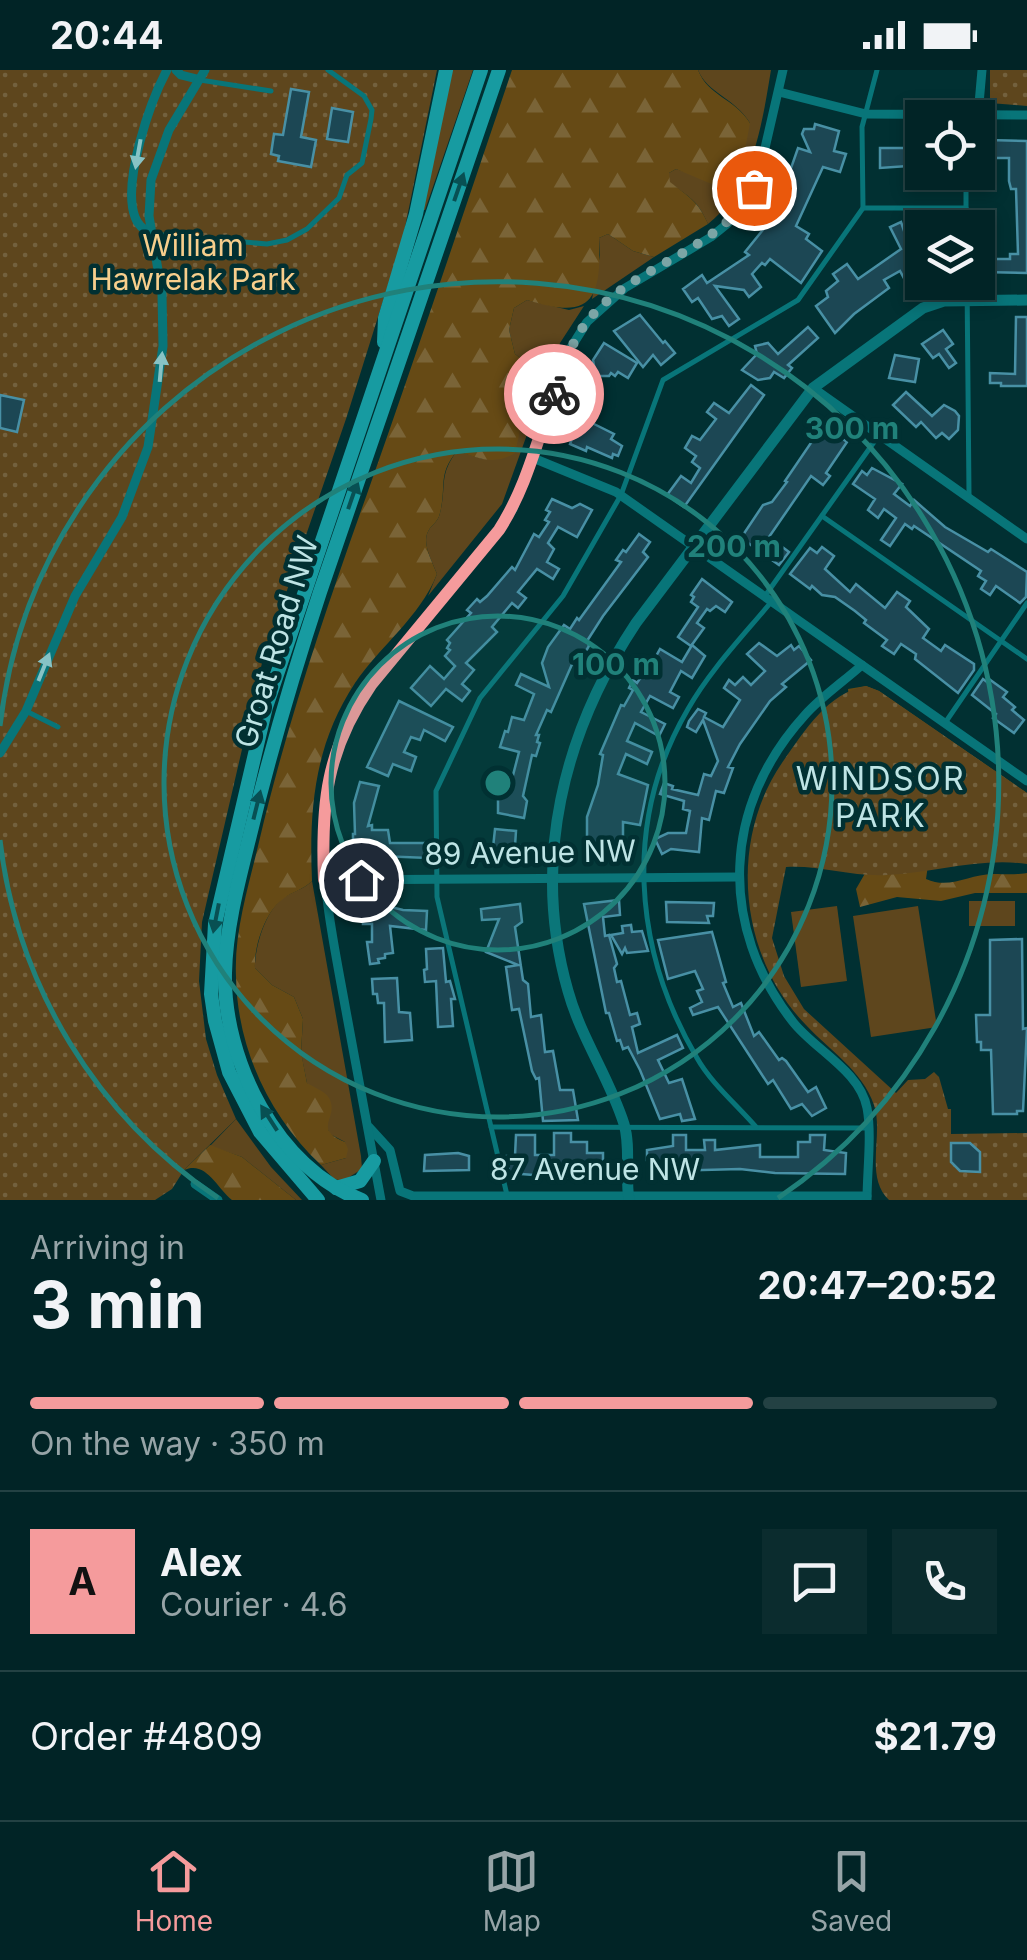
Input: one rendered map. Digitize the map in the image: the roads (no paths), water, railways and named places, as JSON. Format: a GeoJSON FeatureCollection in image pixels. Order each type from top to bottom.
{"type":"FeatureCollection","features":[{"type":"Feature","properties":{"kind":"main road"},"geometry":{"type":"LineString","coordinates":[[383,356],[385,318],[416,214],[446,70]]}},
{"type":"Feature","properties":{"kind":"main road","name":"Groat Road NW"},"geometry":{"type":"LineString","coordinates":[[318,1200],[275,1153],[236,1091],[215,1021],[212,946],[266,707],[482,70]]}},
{"type":"Feature","properties":{"kind":"main road","name":"Groat Road NW"},"geometry":{"type":"LineString","coordinates":[[362,1200],[336,1188],[297,1156],[274,1127],[246,1076],[229,1016],[224,976],[228,933],[266,768],[299,656],[499,70]]}},
{"type":"Feature","properties":{"kind":"main road"},"geometry":{"type":"LineString","coordinates":[[336,1188],[360,1181],[374,1162]]}},
{"type":"Feature","properties":{"kind":"street"},"geometry":{"type":"LineString","coordinates":[[151,234],[136,221],[132,201],[145,123],[166,70]]}},
{"type":"Feature","properties":{"kind":"street"},"geometry":{"type":"LineString","coordinates":[[176,70],[197,80]]}},
{"type":"Feature","properties":{"kind":"street"},"geometry":{"type":"LineString","coordinates":[[0,753],[26,711],[75,596],[122,516],[148,447],[163,346],[162,294],[149,197],[158,156],[205,70]]}},
{"type":"Feature","properties":{"kind":"street"},"geometry":{"type":"LineString","coordinates":[[381,1200],[324,880],[324,798],[339,742],[355,708],[512,509],[534,458],[570,348],[587,322],[625,288],[711,237],[747,200],[759,174],[783,70]]}},
{"type":"Feature","properties":{"kind":"street"},"geometry":{"type":"LineString","coordinates":[[979,100],[982,70]]}},
{"type":"Feature","properties":{"kind":"street"},"geometry":{"type":"LineString","coordinates":[[779,92],[866,114],[905,115]]}},
{"type":"Feature","properties":{"kind":"street"},"geometry":{"type":"LineString","coordinates":[[995,115],[1027,114]]}},
{"type":"Feature","properties":{"kind":"street"},"geometry":{"type":"LineString","coordinates":[[628,1197],[625,1127],[568,990],[552,878],[560,790],[587,709],[610,663],[813,388],[906,317],[944,302],[967,300]]}},
{"type":"Feature","properties":{"kind":"street"},"geometry":{"type":"LineString","coordinates":[[995,300],[1027,300]]}},
{"type":"Feature","properties":{"kind":"street"},"geometry":{"type":"LineString","coordinates":[[813,388],[1027,538]]}},
{"type":"Feature","properties":{"kind":"street"},"geometry":{"type":"LineString","coordinates":[[534,458],[621,496],[1027,781]]}},
{"type":"Feature","properties":{"kind":"street"},"geometry":{"type":"LineString","coordinates":[[862,665],[804,716],[760,777],[742,836],[737,877],[757,964],[793,1022],[854,1082],[867,1107],[867,1198]]}},
{"type":"Feature","properties":{"kind":"street","name":"89 Avenue NW"},"geometry":{"type":"LineString","coordinates":[[324,880],[737,877]]}},
{"type":"Feature","properties":{"kind":"street","name":"87 Avenue NW"},"geometry":{"type":"LineString","coordinates":[[368,1125],[390,1150],[400,1191],[413,1196],[867,1198]]}},
{"type":"Feature","properties":{"kind":"street"},"geometry":{"type":"LineString","coordinates":[[194,1184],[218,1200]]}},
{"type":"Feature","properties":{"kind":"lane"},"geometry":{"type":"LineString","coordinates":[[151,234],[267,244],[287,240],[307,229],[339,198],[347,175],[362,162],[372,120],[372,110],[364,96],[328,70]]}},
{"type":"Feature","properties":{"kind":"lane"},"geometry":{"type":"LineString","coordinates":[[507,1195],[437,897],[436,791],[480,698],[563,596],[621,496],[663,380],[798,300],[863,208],[862,127],[876,70]]}},
{"type":"Feature","properties":{"kind":"lane"},"geometry":{"type":"LineString","coordinates":[[197,80],[271,91]]}},
{"type":"Feature","properties":{"kind":"lane"},"geometry":{"type":"LineString","coordinates":[[863,208],[966,208],[966,190]]}},
{"type":"Feature","properties":{"kind":"lane"},"geometry":{"type":"LineString","coordinates":[[967,300],[968,498]]}},
{"type":"Feature","properties":{"kind":"lane"},"geometry":{"type":"LineString","coordinates":[[756,1127],[698,1060],[654,965],[642,877],[654,785],[686,712],[879,434]]}},
{"type":"Feature","properties":{"kind":"lane"},"geometry":{"type":"LineString","coordinates":[[822,516],[1027,659]]}},
{"type":"Feature","properties":{"kind":"lane"},"geometry":{"type":"LineString","coordinates":[[944,723],[1027,603]]}},
{"type":"Feature","properties":{"kind":"lane"},"geometry":{"type":"LineString","coordinates":[[26,711],[58,727]]}},
{"type":"Feature","properties":{"kind":"lane"},"geometry":{"type":"LineString","coordinates":[[491,1126],[867,1128]]}},
{"type":"Feature","properties":{"kind":"district","name":"WINDSOR PARK"},"geometry":{"type":"Point","coordinates":[881,798]}},
{"type":"Feature","properties":{"kind":"park label","name":"William Hawrelak Park"},"geometry":{"type":"Point","coordinates":[193,263]}}]}
